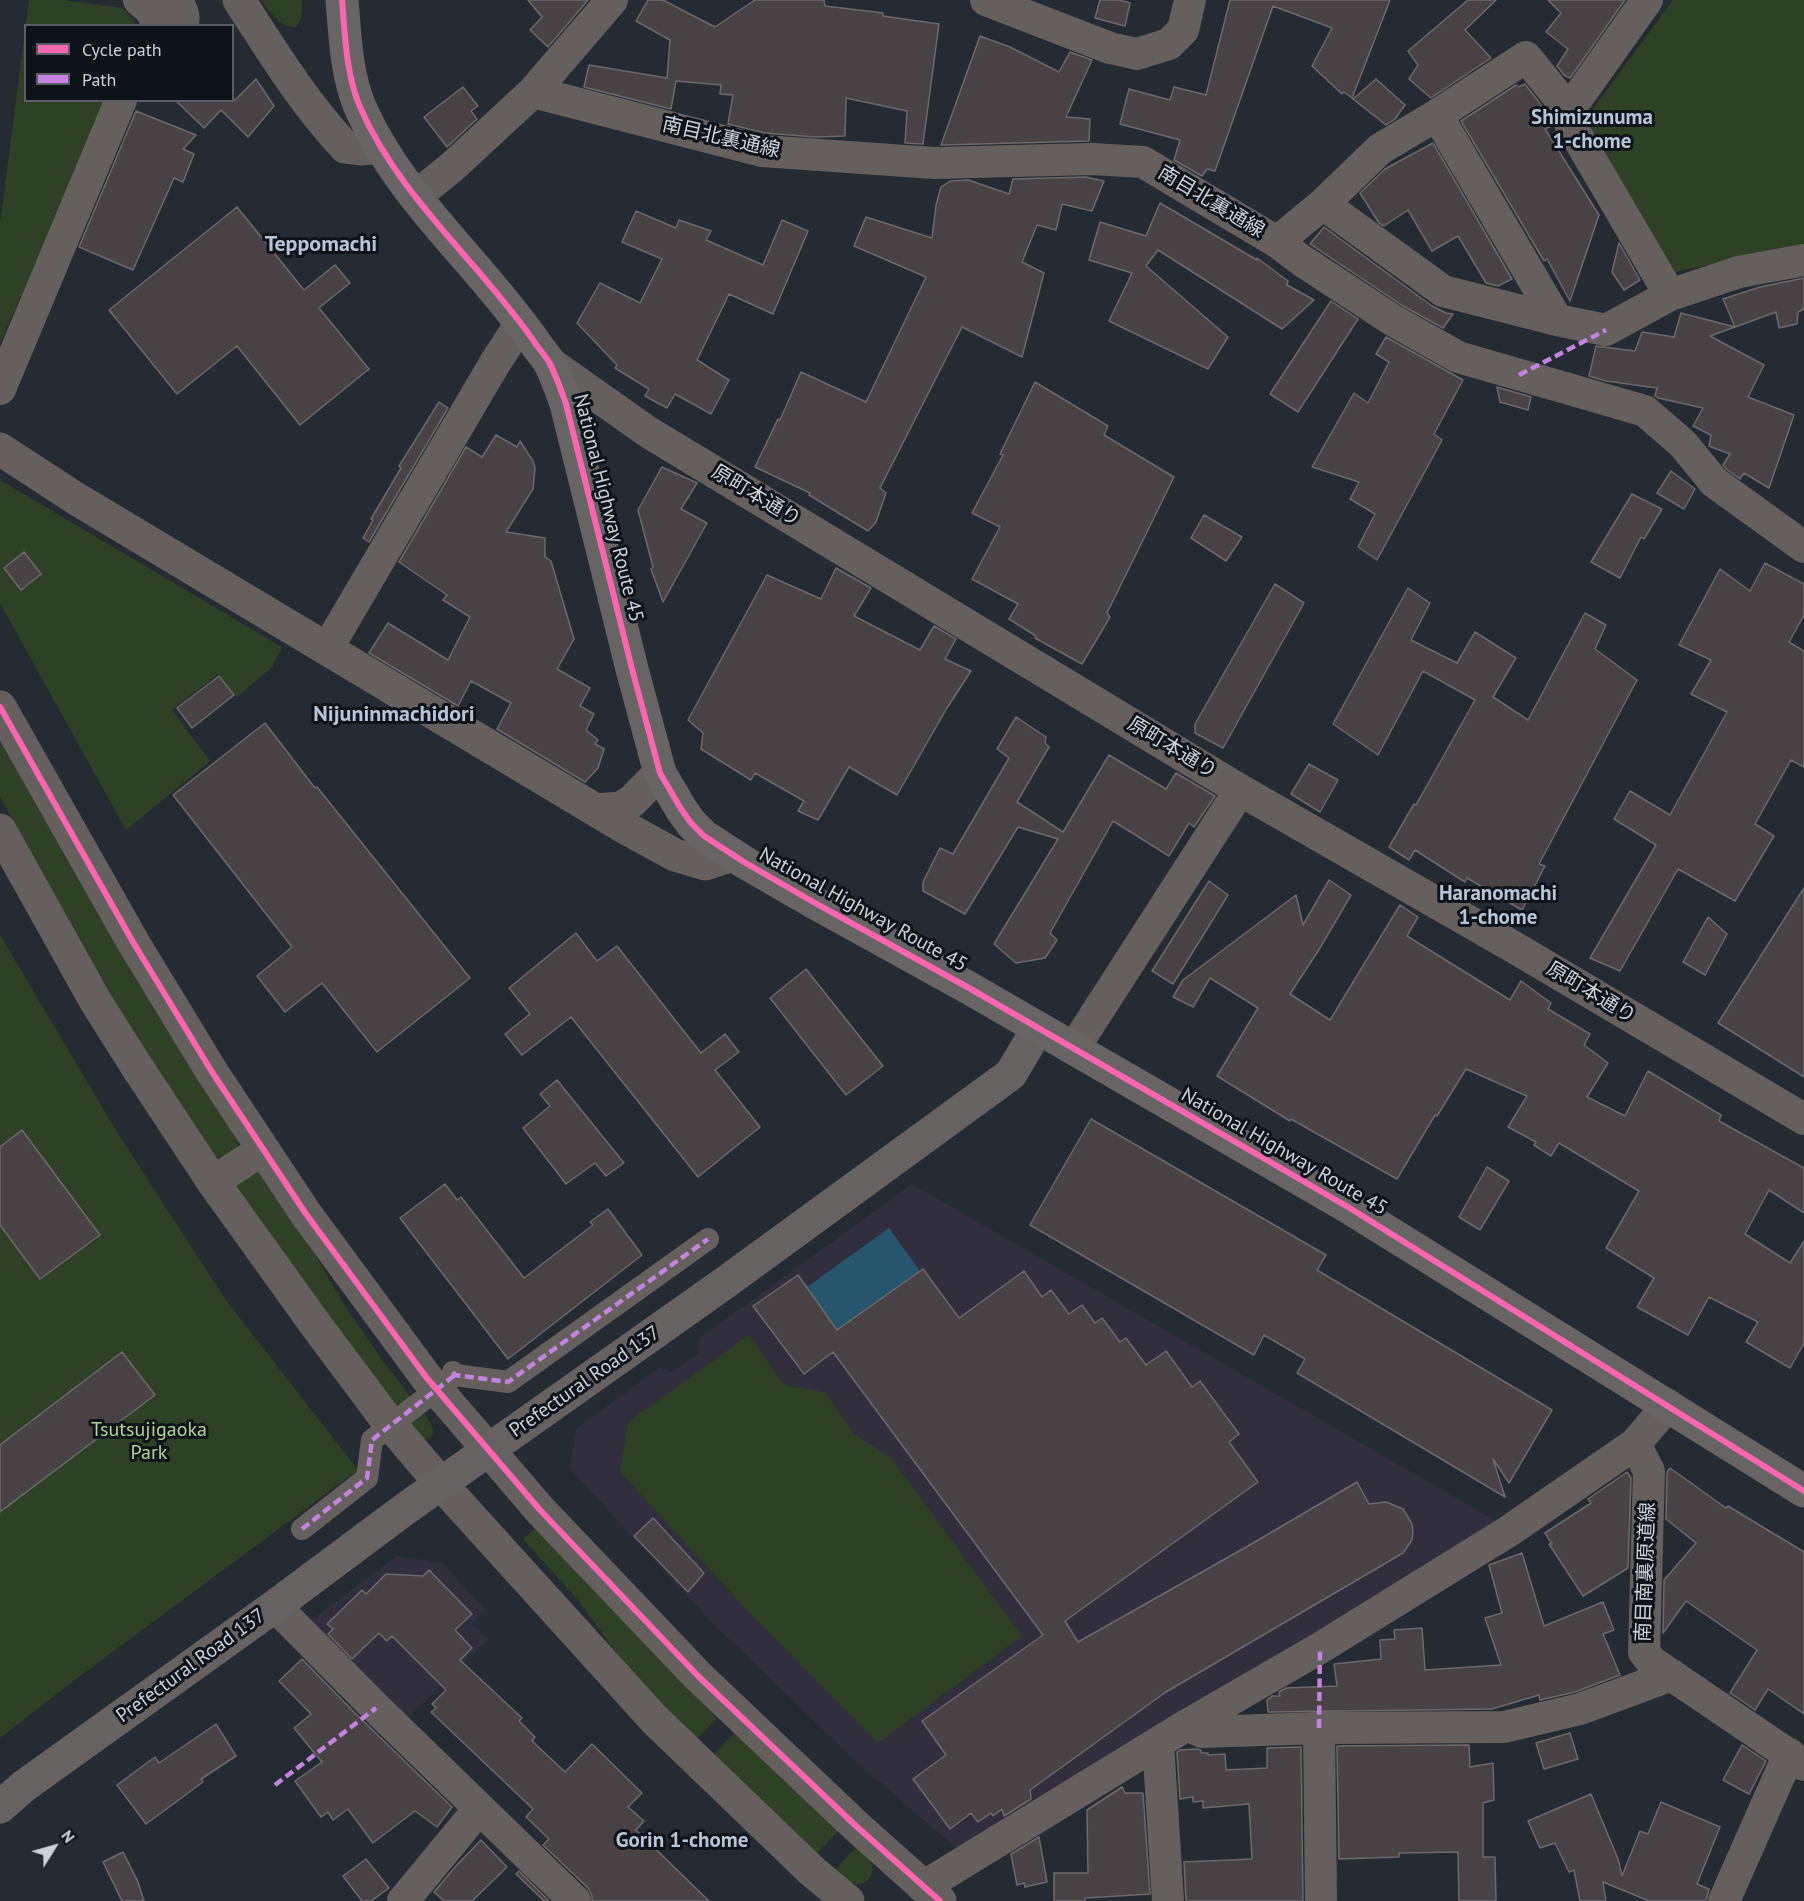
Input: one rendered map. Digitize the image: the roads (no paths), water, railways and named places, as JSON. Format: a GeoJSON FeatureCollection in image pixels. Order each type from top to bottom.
{"type":"FeatureCollection","features":[{"type":"Feature","properties":{"kind":"highway","name":"National Highway Route 45"},"geometry":{"type":"LineString","coordinates":[[342,0],[345,45],[351,76],[360,106],[381,147],[395,171],[415,197],[521,323],[549,362],[567,404],[637,690],[660,773],[691,823],[704,836],[733,855],[1074,1048],[1348,1207],[1804,1491]]}},
{"type":"Feature","properties":{"kind":"main road","name":"Prefectural Road 137"},"geometry":{"type":"LineString","coordinates":[[0,1807],[24,1786],[488,1450],[726,1282],[1011,1074],[1038,1028]]}},
{"type":"Feature","properties":{"kind":"street"},"geometry":{"type":"LineString","coordinates":[[139,0],[150,9],[158,24]]}},
{"type":"Feature","properties":{"kind":"street"},"geometry":{"type":"LineString","coordinates":[[176,0],[183,11],[182,24]]}},
{"type":"Feature","properties":{"kind":"street"},"geometry":{"type":"LineString","coordinates":[[239,0],[296,89],[345,147],[360,149],[381,147]]}},
{"type":"Feature","properties":{"kind":"street"},"geometry":{"type":"LineString","coordinates":[[415,197],[452,167],[533,92],[612,0]]}},
{"type":"Feature","properties":{"kind":"street"},"geometry":{"type":"LineString","coordinates":[[986,0],[1110,48],[1137,54],[1169,44],[1183,30],[1190,0]]}},
{"type":"Feature","properties":{"kind":"street"},"geometry":{"type":"LineString","coordinates":[[1569,110],[1647,0]]}},
{"type":"Feature","properties":{"kind":"street"},"geometry":{"type":"LineString","coordinates":[[1277,242],[1323,204],[1380,149],[1526,57],[1569,110],[1571,126],[1670,295]]}},
{"type":"Feature","properties":{"kind":"street","name":"南目北裏通線"},"geometry":{"type":"LineString","coordinates":[[533,92],[762,151],[934,162],[1092,159],[1143,162],[1277,242],[1385,315],[1458,357],[1644,411],[1683,444],[1714,482],[1804,547]]}},
{"type":"Feature","properties":{"kind":"street"},"geometry":{"type":"LineString","coordinates":[[0,389],[120,102]]}},
{"type":"Feature","properties":{"kind":"street"},"geometry":{"type":"LineString","coordinates":[[1437,115],[1557,320]]}},
{"type":"Feature","properties":{"kind":"street"},"geometry":{"type":"LineString","coordinates":[[1323,204],[1443,291],[1606,330],[1670,295],[1739,272],[1804,260]]}},
{"type":"Feature","properties":{"kind":"street"},"geometry":{"type":"LineString","coordinates":[[327,649],[495,363],[521,323]]}},
{"type":"Feature","properties":{"kind":"street","name":"原町本通り"},"geometry":{"type":"LineString","coordinates":[[549,362],[648,432],[1240,790],[1517,949],[1804,1119]]}},
{"type":"Feature","properties":{"kind":"street"},"geometry":{"type":"LineString","coordinates":[[0,449],[75,498],[675,855],[705,864],[733,855]]}},
{"type":"Feature","properties":{"kind":"street"},"geometry":{"type":"LineString","coordinates":[[0,707],[133,942],[262,1150],[306,1214],[426,1377],[540,1510],[698,1676],[931,1894],[1158,1743],[1320,1648],[1509,1532],[1635,1444],[1668,1405]]}},
{"type":"Feature","properties":{"kind":"street"},"geometry":{"type":"LineString","coordinates":[[596,810],[621,808],[632,801],[660,773]]}},
{"type":"Feature","properties":{"kind":"street"},"geometry":{"type":"LineString","coordinates":[[1074,1048],[1240,790]]}},
{"type":"Feature","properties":{"kind":"street"},"geometry":{"type":"LineString","coordinates":[[0,830],[96,1002],[213,1182],[359,1383],[441,1484],[654,1719],[812,1871],[848,1901]]}},
{"type":"Feature","properties":{"kind":"street"},"geometry":{"type":"LineString","coordinates":[[213,1182],[262,1150]]}},
{"type":"Feature","properties":{"kind":"street"},"geometry":{"type":"LineString","coordinates":[[302,1529],[367,1478],[372,1440],[454,1374],[508,1382],[708,1239]]}},
{"type":"Feature","properties":{"kind":"street","name":"南目南裏原道線"},"geometry":{"type":"LineString","coordinates":[[1635,1444],[1649,1471],[1644,1652],[1652,1662],[1797,1760]]}},
{"type":"Feature","properties":{"kind":"street"},"geometry":{"type":"LineString","coordinates":[[275,1606],[575,1901]]}},
{"type":"Feature","properties":{"kind":"street"},"geometry":{"type":"LineString","coordinates":[[1187,1725],[1202,1732],[1319,1728],[1504,1727],[1580,1709],[1672,1675]]}},
{"type":"Feature","properties":{"kind":"street"},"geometry":{"type":"LineString","coordinates":[[1319,1728],[1321,1901]]}},
{"type":"Feature","properties":{"kind":"street"},"geometry":{"type":"LineString","coordinates":[[1158,1743],[1168,1901]]}},
{"type":"Feature","properties":{"kind":"street"},"geometry":{"type":"LineString","coordinates":[[1724,1901],[1797,1760]]}},
{"type":"Feature","properties":{"kind":"street"},"geometry":{"type":"LineString","coordinates":[[403,1901],[479,1809]]}},
{"type":"Feature","properties":{"kind":"water"},"geometry":{"type":"Polygon","coordinates":[[[889,1228],[920,1271],[837,1330],[807,1287],[889,1228]]]}},
{"type":"Feature","properties":{"kind":"district","name":"Shimizunuma 1-chome"},"geometry":{"type":"Point","coordinates":[1592,130]}},
{"type":"Feature","properties":{"kind":"district","name":"Teppomachi"},"geometry":{"type":"Point","coordinates":[321,245]}},
{"type":"Feature","properties":{"kind":"district","name":"Nijuninmachidori"},"geometry":{"type":"Point","coordinates":[394,715]}},
{"type":"Feature","properties":{"kind":"district","name":"Haranomachi 1-chome"},"geometry":{"type":"Point","coordinates":[1498,906]}},
{"type":"Feature","properties":{"kind":"district","name":"Gorin 1-chome"},"geometry":{"type":"Point","coordinates":[682,1841]}},
{"type":"Feature","properties":{"kind":"park label","name":"Tsutsujigaoka Park"},"geometry":{"type":"Point","coordinates":[149,1442]}}]}
